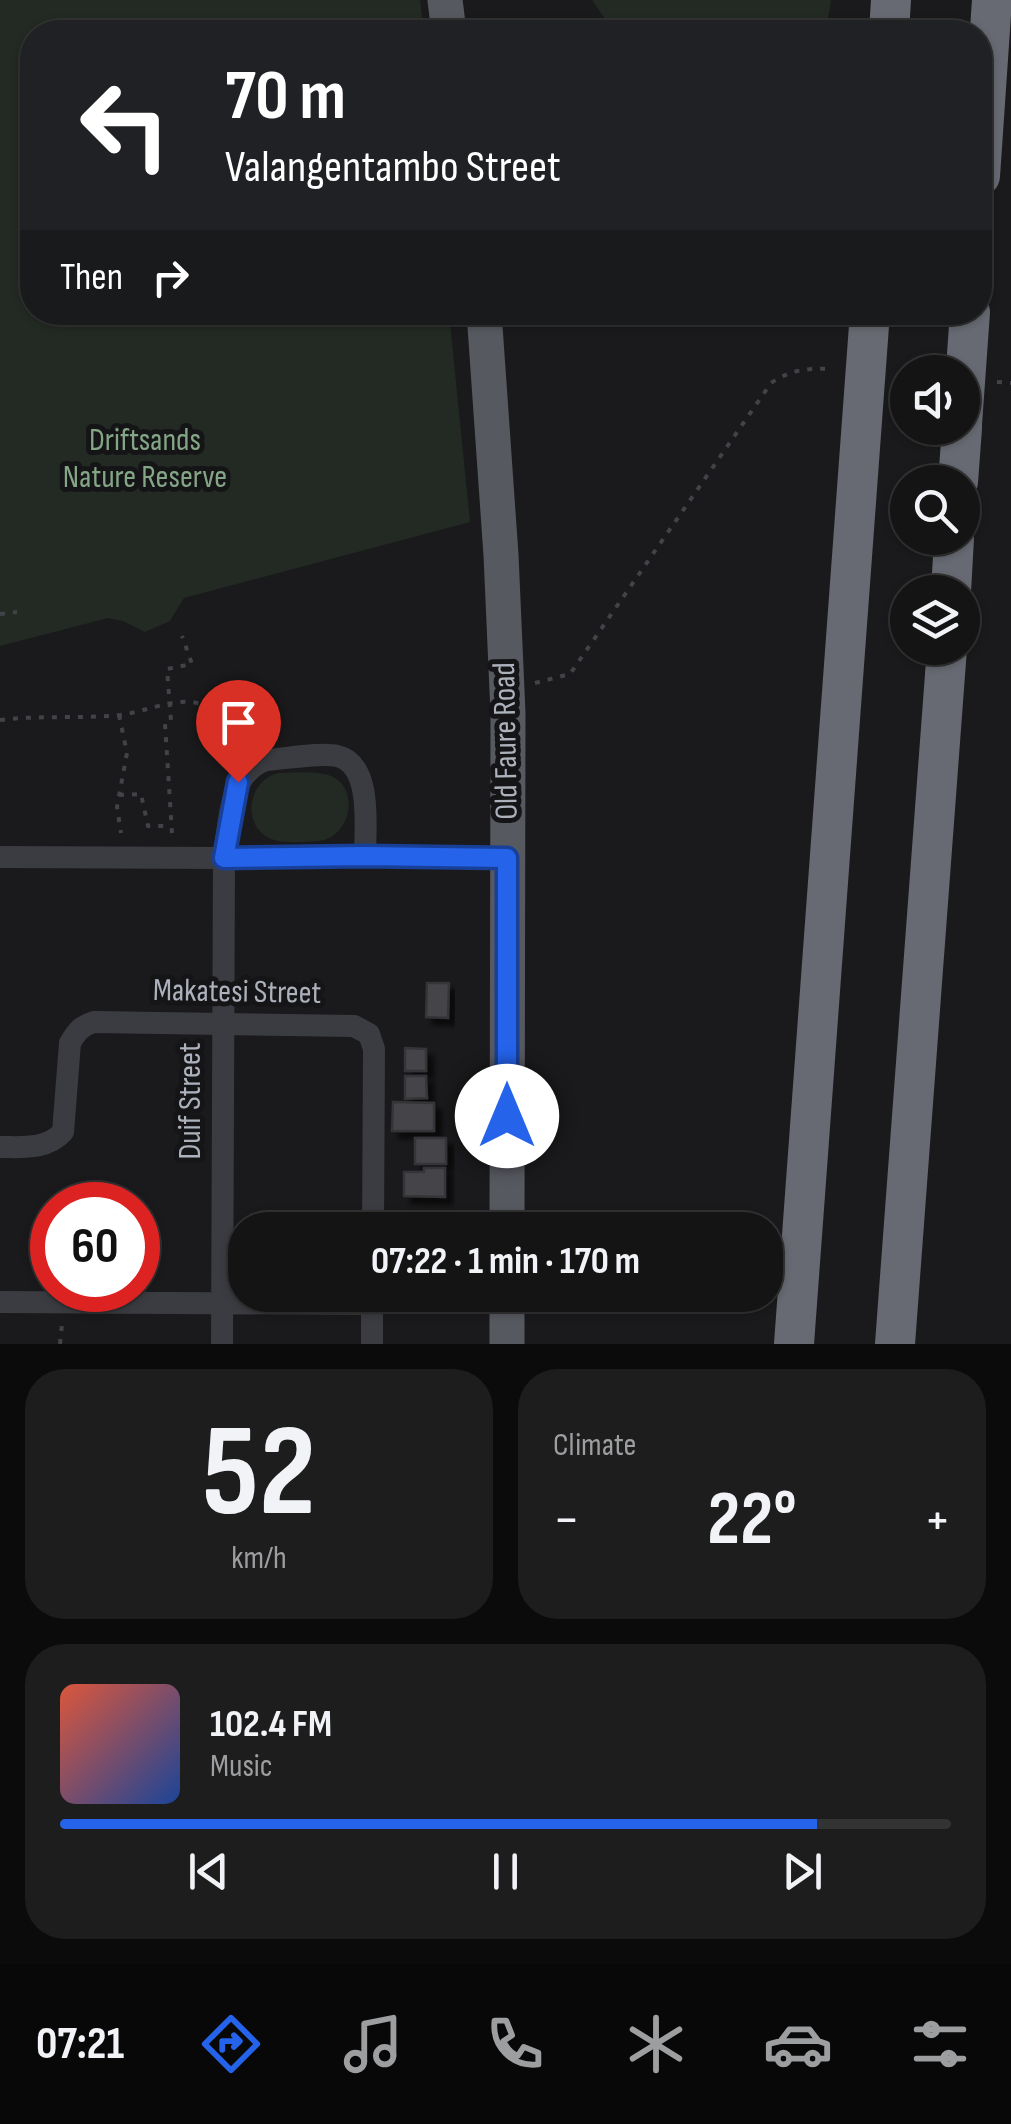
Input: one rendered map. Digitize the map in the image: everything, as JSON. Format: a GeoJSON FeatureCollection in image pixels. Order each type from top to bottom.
{"type":"FeatureCollection","features":[{"type":"Feature","properties":{"kind":"highway"},"geometry":{"type":"LineString","coordinates":[[794,1344],[869,325]]}},
{"type":"Feature","properties":{"kind":"highway"},"geometry":{"type":"LineString","coordinates":[[967,355],[969,325]]}},
{"type":"Feature","properties":{"kind":"highway"},"geometry":{"type":"LineString","coordinates":[[895,1344],[946,665]]}},
{"type":"Feature","properties":{"kind":"main road","name":"Old Faure Road"},"geometry":{"type":"LineString","coordinates":[[485,325],[508,713],[507,1212]]}},
{"type":"Feature","properties":{"kind":"main road"},"geometry":{"type":"LineString","coordinates":[[507,1344],[508,1312]]}},
{"type":"Feature","properties":{"kind":"street"},"geometry":{"type":"LineString","coordinates":[[238,782],[256,763],[266,760],[336,756],[347,760],[360,777],[364,792],[365,856]]}},
{"type":"Feature","properties":{"kind":"street","name":"Duif Street"},"geometry":{"type":"LineString","coordinates":[[222,1344],[224,858],[238,782]]}},
{"type":"Feature","properties":{"kind":"street"},"geometry":{"type":"LineString","coordinates":[[0,857],[507,858]]}},
{"type":"Feature","properties":{"kind":"street","name":"Makatesi Street"},"geometry":{"type":"LineString","coordinates":[[0,1147],[32,1148],[56,1140],[63,1132],[70,1042],[84,1025],[94,1022],[354,1026],[370,1034],[374,1049],[373,1212]]}},
{"type":"Feature","properties":{"kind":"street"},"geometry":{"type":"LineString","coordinates":[[0,1302],[228,1302]]}},
{"type":"Feature","properties":{"kind":"street"},"geometry":{"type":"LineString","coordinates":[[372,1312],[372,1344]]}},
{"type":"Feature","properties":{"kind":"path"},"geometry":{"type":"LineString","coordinates":[[523,686],[570,674],[771,383],[784,374],[809,368],[848,370]]}},
{"type":"Feature","properties":{"kind":"path"},"geometry":{"type":"LineString","coordinates":[[0,614],[17,612]]}},
{"type":"Feature","properties":{"kind":"path"},"geometry":{"type":"LineString","coordinates":[[173,858],[165,724],[170,722],[167,669],[192,664],[182,636]]}},
{"type":"Feature","properties":{"kind":"path"},"geometry":{"type":"LineString","coordinates":[[0,720],[119,715],[196,701],[212,712],[216,736],[238,782]]}},
{"type":"Feature","properties":{"kind":"path"},"geometry":{"type":"LineString","coordinates":[[119,715],[127,752],[116,808],[124,858]]}},
{"type":"Feature","properties":{"kind":"path"},"geometry":{"type":"LineString","coordinates":[[120,794],[141,794],[148,826],[171,826]]}},
{"type":"Feature","properties":{"kind":"green space","name":"Driftsands Nature Reserve"},"geometry":{"type":"Polygon","coordinates":[[[0,0],[420,0],[422,20],[20,20],[20,325],[450,325],[470,522],[184,598],[170,621],[145,632],[108,618],[0,646],[0,0]]]}},
{"type":"Feature","properties":{"kind":"green space"},"geometry":{"type":"Polygon","coordinates":[[[592,0],[831,0],[828,20],[606,20],[592,0]]]}},
{"type":"Feature","properties":{"kind":"green space"},"geometry":{"type":"Polygon","coordinates":[[[278,773],[320,773],[341,783],[349,802],[338,832],[318,841],[294,842],[276,841],[261,833],[252,815],[254,794],[278,773]]]}},
{"type":"Feature","properties":{"kind":"building"},"geometry":{"type":"Polygon","coordinates":[[[427,983],[449,983],[448,1018],[426,1017],[427,983]]]}},
{"type":"Feature","properties":{"kind":"building"},"geometry":{"type":"Polygon","coordinates":[[[405,1048],[426,1049],[426,1071],[405,1071],[405,1048]]]}},
{"type":"Feature","properties":{"kind":"building"},"geometry":{"type":"Polygon","coordinates":[[[405,1076],[426,1076],[427,1098],[405,1099],[405,1076]]]}},
{"type":"Feature","properties":{"kind":"building"},"geometry":{"type":"Polygon","coordinates":[[[393,1102],[434,1103],[434,1131],[392,1131],[393,1102]]]}},
{"type":"Feature","properties":{"kind":"building"},"geometry":{"type":"Polygon","coordinates":[[[415,1138],[446,1138],[446,1164],[415,1164],[415,1138]]]}},
{"type":"Feature","properties":{"kind":"building"},"geometry":{"type":"Polygon","coordinates":[[[424,1168],[445,1168],[445,1197],[404,1196],[404,1172],[424,1172],[424,1168]]]}},
{"type":"Feature","properties":{"kind":"route"},"geometry":{"type":"LineString","coordinates":[[238,782],[224,858],[507,858],[507,1116]]}}]}
